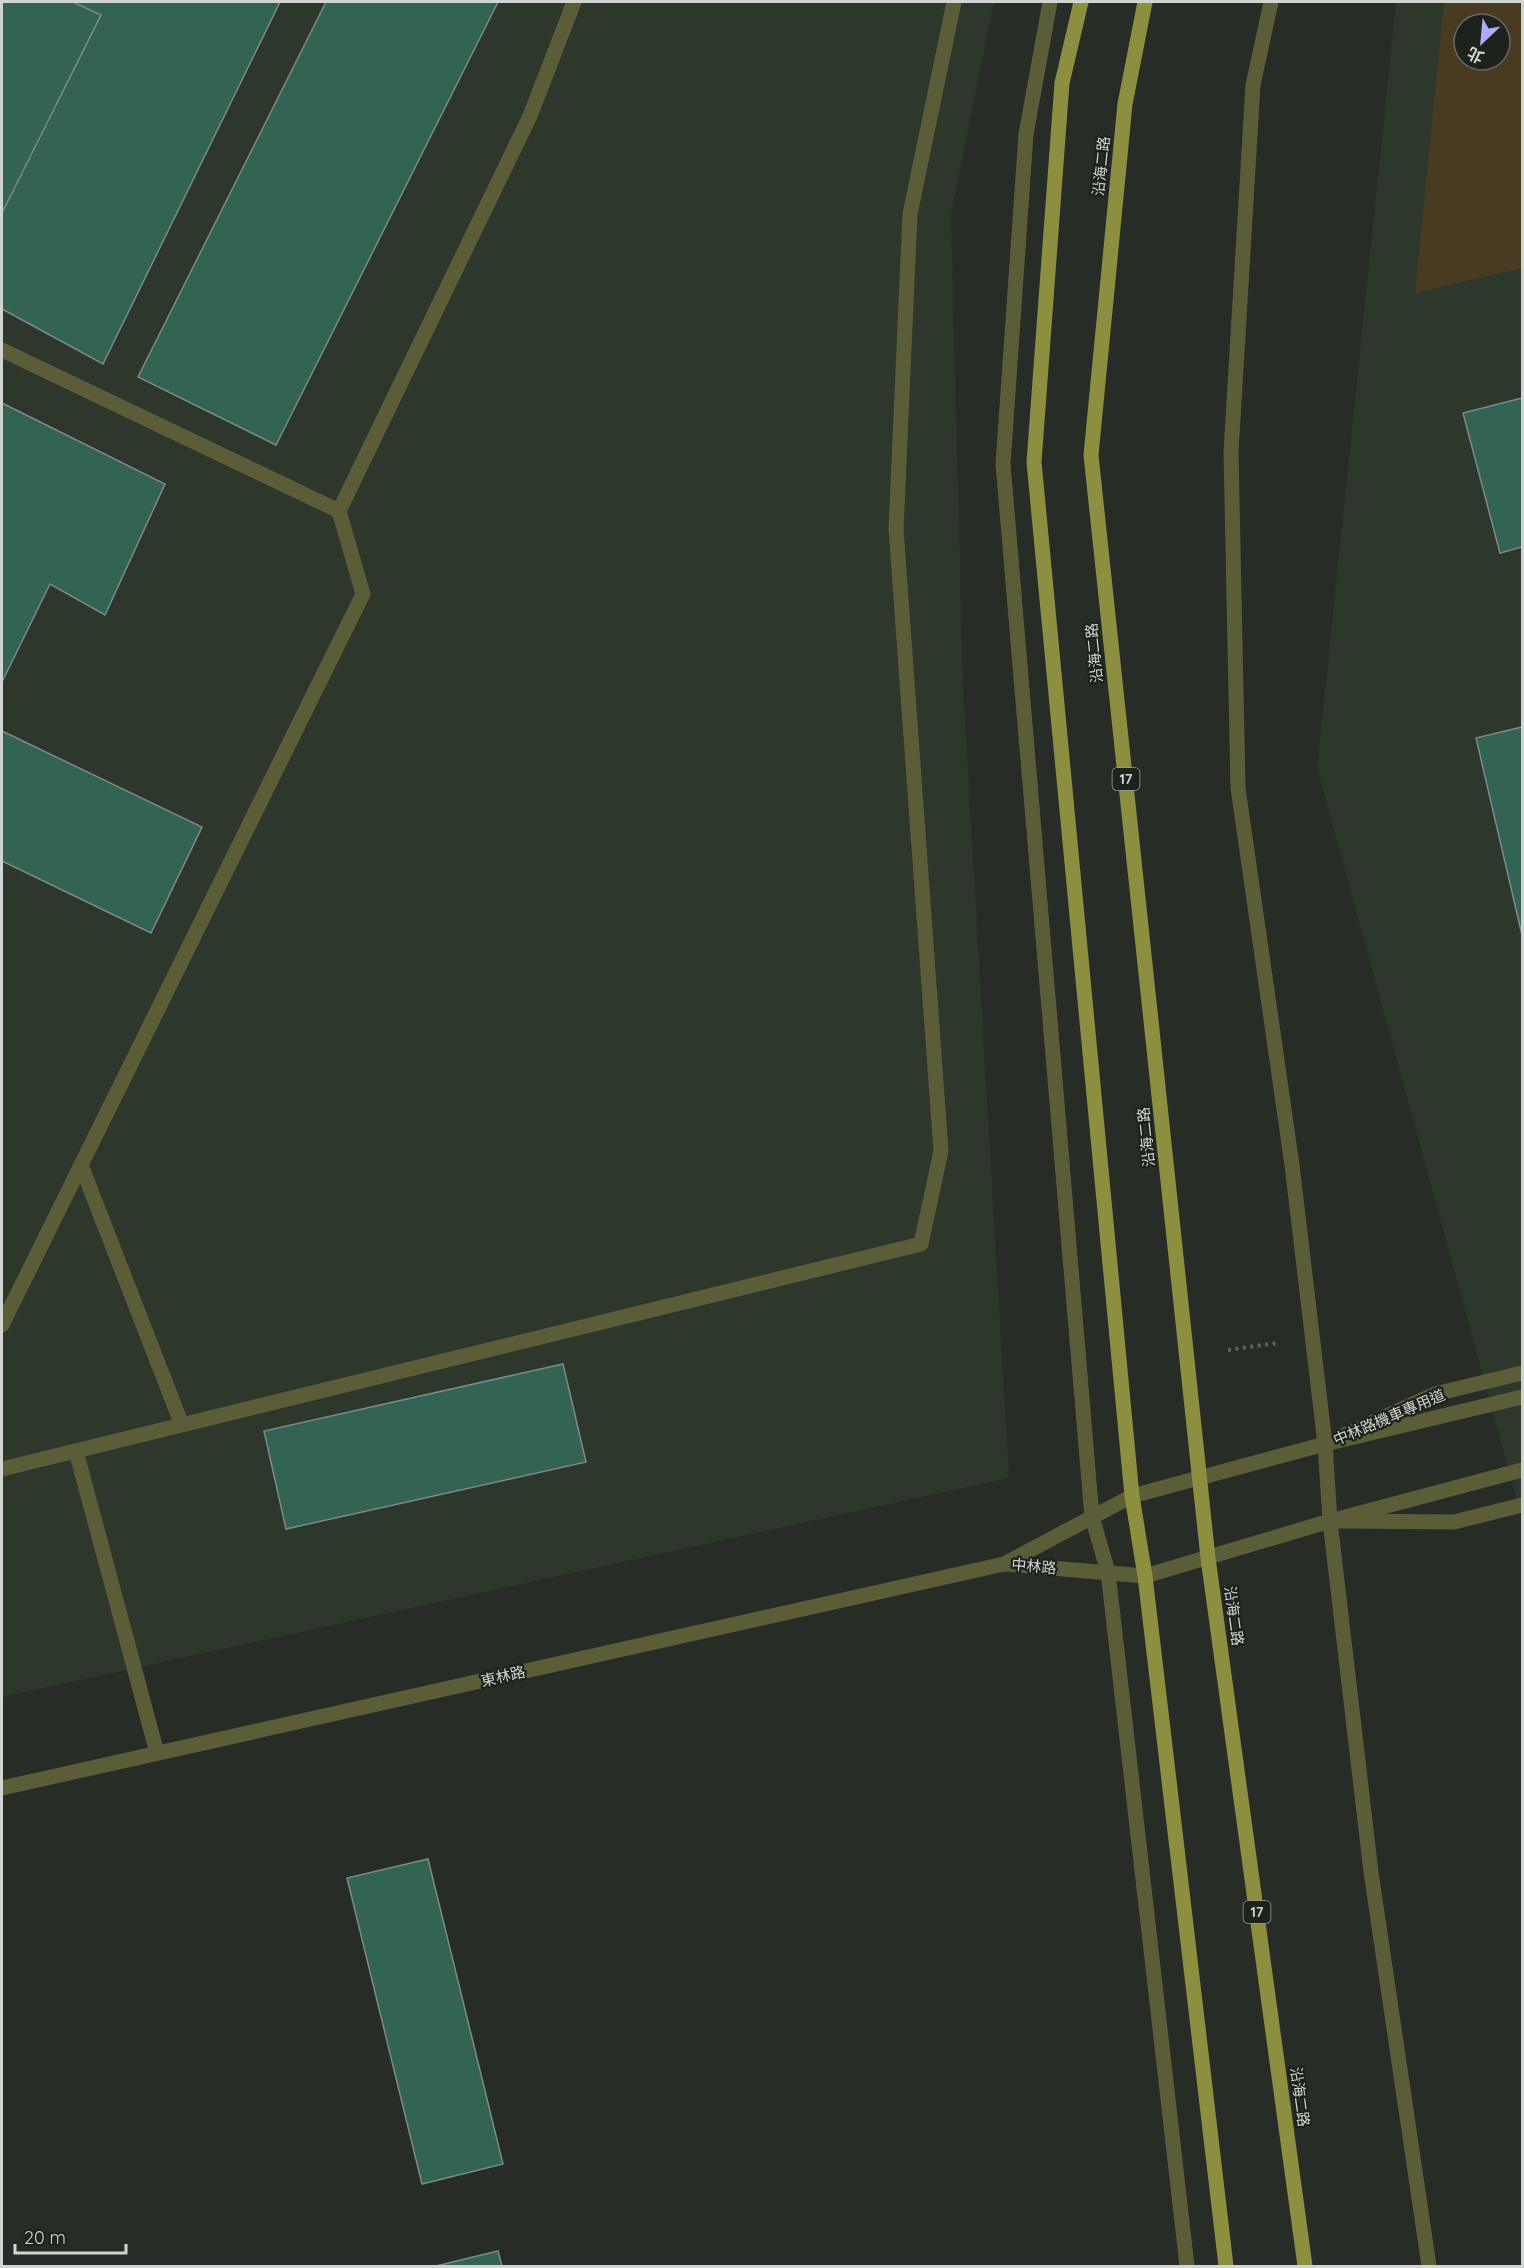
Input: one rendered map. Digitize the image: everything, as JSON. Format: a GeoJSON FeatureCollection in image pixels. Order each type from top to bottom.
{"type":"FeatureCollection","features":[{"type":"Feature","properties":{"kind":"main road"},"geometry":{"type":"LineString","coordinates":[[1081,2],[1062,83],[1034,462],[1132,1496],[1145,1576],[1226,2266]]}},
{"type":"Feature","properties":{"kind":"main road","name":"沿海二路"},"geometry":{"type":"LineString","coordinates":[[1144,2],[1125,104],[1091,455],[1208,1558],[1305,2266]]}},
{"type":"Feature","properties":{"kind":"street"},"geometry":{"type":"LineString","coordinates":[[2,1325],[363,594],[339,511],[530,116],[574,2]]}},
{"type":"Feature","properties":{"kind":"street"},"geometry":{"type":"LineString","coordinates":[[2,1469],[921,1244],[941,1151],[896,529],[910,214],[954,2]]}},
{"type":"Feature","properties":{"kind":"street"},"geometry":{"type":"LineString","coordinates":[[1050,2],[1026,134],[1003,464],[1092,1517],[1107,1572],[1187,2266]]}},
{"type":"Feature","properties":{"kind":"street"},"geometry":{"type":"LineString","coordinates":[[1271,2],[1253,85],[1231,452],[1238,788],[1292,1165],[1325,1444],[1330,1521],[1371,1872],[1429,2266]]}},
{"type":"Feature","properties":{"kind":"street"},"geometry":{"type":"LineString","coordinates":[[2,350],[339,511]]}},
{"type":"Feature","properties":{"kind":"street"},"geometry":{"type":"LineString","coordinates":[[81,1165],[182,1425]]}},
{"type":"Feature","properties":{"kind":"street","name":"中林路機車專用道"},"geometry":{"type":"LineString","coordinates":[[1325,1444],[1435,1394],[1522,1373]]}},
{"type":"Feature","properties":{"kind":"street","name":"中林路"},"geometry":{"type":"LineString","coordinates":[[1004,1564],[1132,1496],[1325,1444],[1522,1397]]}},
{"type":"Feature","properties":{"kind":"street"},"geometry":{"type":"LineString","coordinates":[[76,1451],[157,1753]]}},
{"type":"Feature","properties":{"kind":"street","name":"中林路"},"geometry":{"type":"LineString","coordinates":[[1004,1564],[1145,1576],[1330,1521],[1522,1470]]}},
{"type":"Feature","properties":{"kind":"street"},"geometry":{"type":"LineString","coordinates":[[1330,1521],[1454,1522],[1522,1505]]}},
{"type":"Feature","properties":{"kind":"street","name":"東林路"},"geometry":{"type":"LineString","coordinates":[[2,1788],[1004,1564]]}},
{"type":"Feature","properties":{"kind":"path"},"geometry":{"type":"LineString","coordinates":[[1228,1350],[1277,1343]]}},
{"type":"Feature","properties":{"kind":"shaded area"},"geometry":{"type":"Polygon","coordinates":[[[2,2],[994,2],[951,215],[963,686],[1009,1478],[2,1697],[2,2]]]}},
{"type":"Feature","properties":{"kind":"shaded area"},"geometry":{"type":"Polygon","coordinates":[[[1396,2],[1522,2],[1522,1519],[1317,768],[1396,2]]]}},
{"type":"Feature","properties":{"kind":"shaded area"},"geometry":{"type":"Polygon","coordinates":[[[1444,2],[1522,2],[1522,268],[1415,293],[1444,2]]]}},
{"type":"Feature","properties":{"kind":"building"},"geometry":{"type":"Polygon","coordinates":[[[2,2],[280,2],[103,364],[2,309],[2,2]]]}},
{"type":"Feature","properties":{"kind":"building"},"geometry":{"type":"Polygon","coordinates":[[[2,2],[73,2],[101,15],[2,213],[2,2]]]}},
{"type":"Feature","properties":{"kind":"building"},"geometry":{"type":"Polygon","coordinates":[[[326,2],[498,2],[276,445],[138,377],[326,2]]]}},
{"type":"Feature","properties":{"kind":"building"},"geometry":{"type":"Polygon","coordinates":[[[1522,398],[1522,547],[1500,553],[1463,413],[1522,398]]]}},
{"type":"Feature","properties":{"kind":"building"},"geometry":{"type":"Polygon","coordinates":[[[2,403],[165,484],[105,615],[50,584],[2,682],[2,403]]]}},
{"type":"Feature","properties":{"kind":"building"},"geometry":{"type":"Polygon","coordinates":[[[1522,727],[1522,935],[1476,738],[1522,727]]]}},
{"type":"Feature","properties":{"kind":"building"},"geometry":{"type":"Polygon","coordinates":[[[2,731],[202,827],[151,933],[2,861],[2,731]]]}},
{"type":"Feature","properties":{"kind":"building"},"geometry":{"type":"Polygon","coordinates":[[[563,1364],[586,1462],[286,1529],[264,1431],[563,1364]]]}},
{"type":"Feature","properties":{"kind":"building"},"geometry":{"type":"Polygon","coordinates":[[[428,1859],[503,2164],[422,2184],[347,1878],[428,1859]]]}},
{"type":"Feature","properties":{"kind":"building"},"geometry":{"type":"Polygon","coordinates":[[[498,2251],[502,2266],[436,2266],[498,2251]]]}}]}
